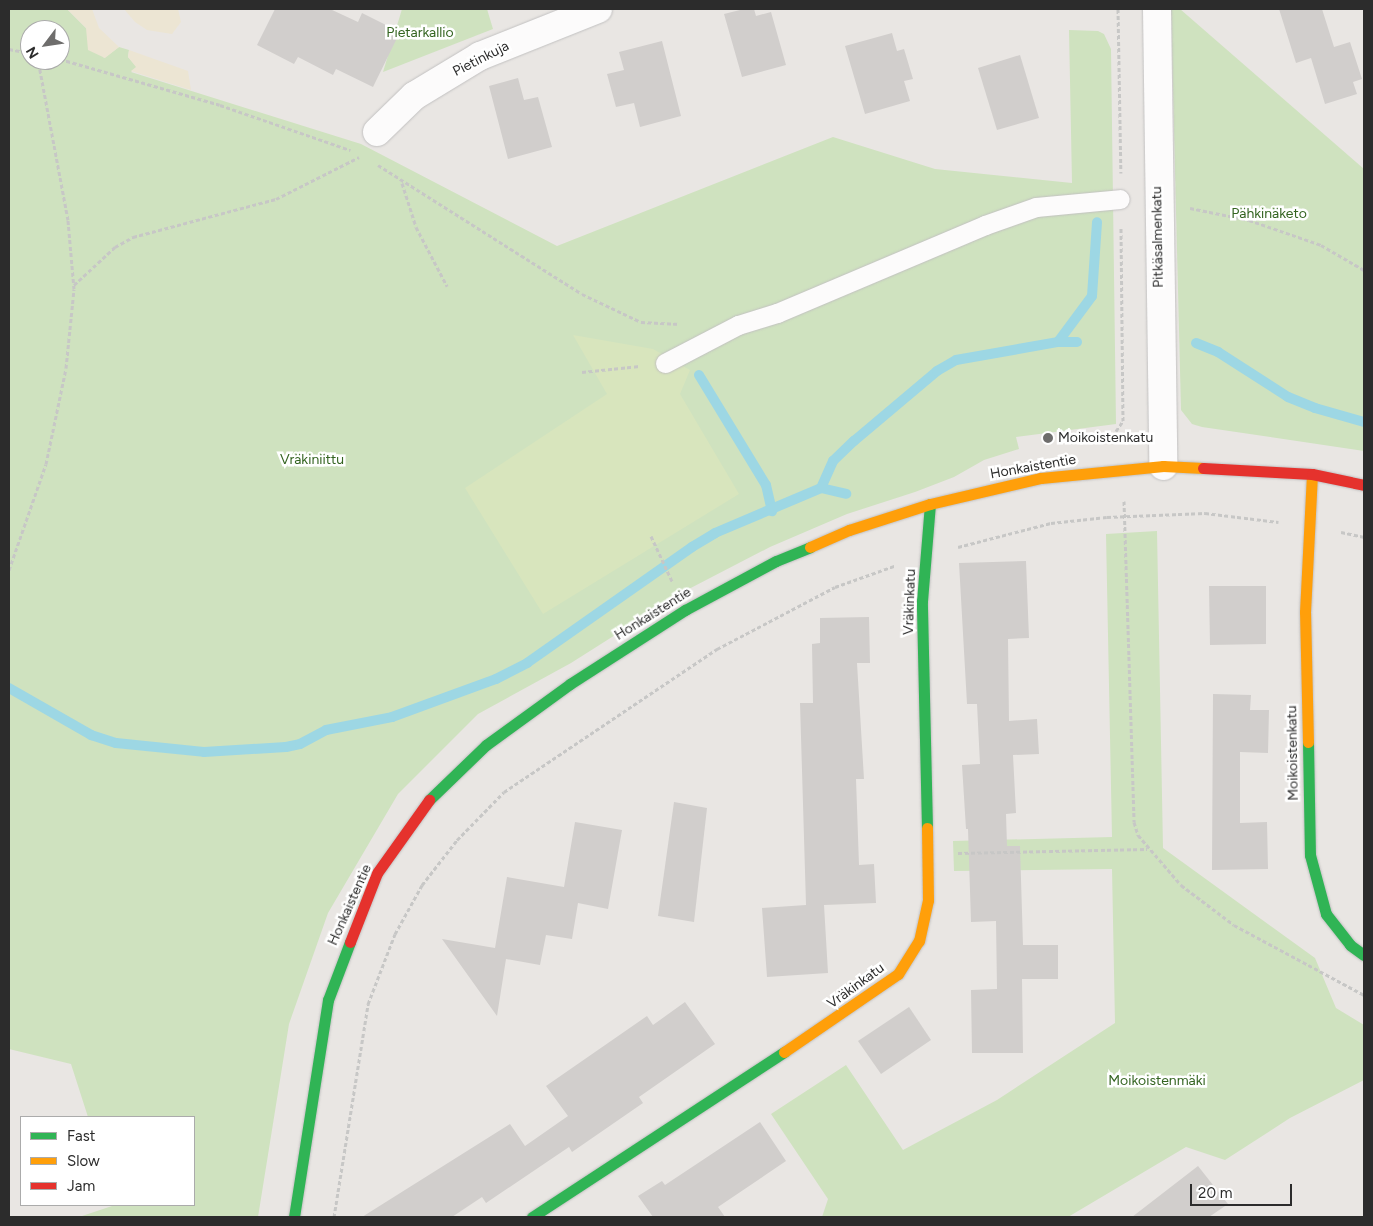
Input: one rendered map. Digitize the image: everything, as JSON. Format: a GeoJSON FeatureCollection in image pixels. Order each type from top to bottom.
{"type":"FeatureCollection","features":[{"type":"Feature","properties":{"kind":"street","name":"Pietinkuja"},"geometry":{"type":"LineString","coordinates":[[371,143],[414,96],[480,56],[598,9]]}},
{"type":"Feature","properties":{"kind":"street","name":"Pitkäsalmenkatu"},"geometry":{"type":"LineString","coordinates":[[1157,9],[1163,466]]}},
{"type":"Feature","properties":{"kind":"street","name":"Honkaistentie"},"geometry":{"type":"LineString","coordinates":[[294,1217],[328,1000],[378,873],[425,803],[486,745],[570,684],[685,610],[776,561],[849,530],[930,504],[1041,478],[1163,466],[1312,474],[1364,485]]}},
{"type":"Feature","properties":{"kind":"street","name":"Moikoistenkatu"},"geometry":{"type":"LineString","coordinates":[[1312,474],[1311,525],[1304,612],[1310,855],[1326,914],[1350,945],[1364,955]]}},
{"type":"Feature","properties":{"kind":"street","name":"Vräkinkatu"},"geometry":{"type":"LineString","coordinates":[[532,1217],[858,1004],[898,974],[919,941],[928,900],[922,601],[930,504]]}},
{"type":"Feature","properties":{"kind":"lane"},"geometry":{"type":"LineString","coordinates":[[665,363],[738,325],[777,313],[985,225],[1036,208],[1120,199]]}},
{"type":"Feature","properties":{"kind":"path"},"geometry":{"type":"LineString","coordinates":[[70,62],[220,105],[371,143],[402,182],[582,294],[641,322],[690,324]]}},
{"type":"Feature","properties":{"kind":"path"},"geometry":{"type":"LineString","coordinates":[[9,570],[46,464],[66,368],[74,285],[68,220],[40,70]]}},
{"type":"Feature","properties":{"kind":"path"},"geometry":{"type":"LineString","coordinates":[[74,285],[115,247],[133,237],[276,199],[371,143]]}},
{"type":"Feature","properties":{"kind":"path"},"geometry":{"type":"LineString","coordinates":[[402,182],[416,226],[447,286]]}},
{"type":"Feature","properties":{"kind":"path"},"geometry":{"type":"LineString","coordinates":[[1182,206],[1249,220],[1321,245],[1364,270]]}},
{"type":"Feature","properties":{"kind":"path"},"geometry":{"type":"LineString","coordinates":[[582,372],[665,363]]}},
{"type":"Feature","properties":{"kind":"path"},"geometry":{"type":"LineString","coordinates":[[334,1217],[368,1004],[395,934],[422,885],[457,840],[504,792],[717,649],[835,587],[926,554],[1051,523],[1125,516],[1205,514],[1311,525],[1364,537]]}},
{"type":"Feature","properties":{"kind":"path"},"geometry":{"type":"LineString","coordinates":[[1125,516],[1134,822],[1147,849],[1181,885],[1234,925],[1302,964],[1364,994]]}},
{"type":"Feature","properties":{"kind":"path"},"geometry":{"type":"LineString","coordinates":[[651,536],[685,610]]}},
{"type":"Feature","properties":{"kind":"path"},"geometry":{"type":"LineString","coordinates":[[927,854],[1147,849]]}},
{"type":"Feature","properties":{"kind":"green space","name":"Vräkiniittu"},"geometry":{"type":"Polygon","coordinates":[[[9,9],[67,9],[86,28],[104,58],[119,47],[129,50],[128,57],[137,67],[131,72],[361,144],[557,246],[833,137],[935,169],[1072,183],[1069,30],[1098,31],[1104,34],[1111,49],[1116,424],[1016,437],[1019,449],[984,460],[954,477],[847,514],[770,547],[683,592],[571,663],[478,714],[398,794],[328,913],[289,1024],[258,1217],[79,1217],[112,1206],[195,1206],[195,1116],[88,1116],[71,1064],[9,1049],[9,9]]]}},
{"type":"Feature","properties":{"kind":"green space","name":"Pietarkallio"},"geometry":{"type":"Polygon","coordinates":[[[402,9],[487,9],[493,29],[383,72],[402,9]]]}},
{"type":"Feature","properties":{"kind":"green space","name":"Pähkinäketo"},"geometry":{"type":"Polygon","coordinates":[[[1171,9],[1180,9],[1364,169],[1364,451],[1202,427],[1192,424],[1181,410],[1171,9]]]}},
{"type":"Feature","properties":{"kind":"green space"},"geometry":{"type":"Polygon","coordinates":[[[573,335],[653,349],[690,370],[680,394],[739,494],[543,614],[465,488],[607,394],[573,335]]]}},
{"type":"Feature","properties":{"kind":"green space","name":"Moikoistenmäki"},"geometry":{"type":"Polygon","coordinates":[[[1157,531],[1163,848],[1315,958],[1336,1008],[1364,1025],[1364,1080],[1290,1118],[1225,1160],[1186,1147],[1068,1217],[822,1217],[828,1199],[771,1114],[846,1065],[903,1150],[997,1100],[1115,1023],[1112,869],[954,871],[953,841],[1112,837],[1106,534],[1157,531]]]}},
{"type":"Feature","properties":{"kind":"sand"},"geometry":{"type":"Polygon","coordinates":[[[67,9],[92,9],[99,28],[119,47],[105,58],[88,50],[86,28],[67,9]]]}},
{"type":"Feature","properties":{"kind":"sand"},"geometry":{"type":"Polygon","coordinates":[[[124,9],[178,9],[181,22],[172,34],[147,30],[135,22],[124,9]]]}},
{"type":"Feature","properties":{"kind":"sand"},"geometry":{"type":"Polygon","coordinates":[[[129,50],[188,71],[191,90],[131,71],[136,67],[128,57],[129,50]]]}},
{"type":"Feature","properties":{"kind":"building"},"geometry":{"type":"Polygon","coordinates":[[[275,9],[330,9],[358,22],[362,13],[400,32],[373,87],[336,69],[333,75],[298,57],[294,64],[257,45],[275,9]]]}},
{"type":"Feature","properties":{"kind":"building"},"geometry":{"type":"Polygon","coordinates":[[[744,9],[754,9],[756,16],[771,12],[786,65],[742,77],[724,14],[744,9]]]}},
{"type":"Feature","properties":{"kind":"building"},"geometry":{"type":"Polygon","coordinates":[[[1279,9],[1322,9],[1334,47],[1350,42],[1362,79],[1353,82],[1357,94],[1325,104],[1311,58],[1296,63],[1279,9]]]}},
{"type":"Feature","properties":{"kind":"building"},"geometry":{"type":"Polygon","coordinates":[[[892,33],[897,51],[904,49],[913,79],[904,81],[910,101],[865,114],[845,46],[892,33]]]}},
{"type":"Feature","properties":{"kind":"building"},"geometry":{"type":"Polygon","coordinates":[[[662,41],[681,116],[640,127],[634,103],[616,107],[607,74],[624,70],[619,52],[662,41]]]}},
{"type":"Feature","properties":{"kind":"building"},"geometry":{"type":"Polygon","coordinates":[[[1020,55],[1039,118],[997,130],[978,68],[1020,55]]]}},
{"type":"Feature","properties":{"kind":"building"},"geometry":{"type":"Polygon","coordinates":[[[518,78],[524,100],[538,97],[552,147],[508,159],[489,86],[518,78]]]}},
{"type":"Feature","properties":{"kind":"building"},"geometry":{"type":"Polygon","coordinates":[[[1026,561],[1029,638],[1008,639],[1009,721],[1037,719],[1039,754],[1013,755],[1016,813],[1006,814],[1007,846],[1020,846],[1023,945],[1058,945],[1058,979],[1022,979],[1023,1053],[972,1053],[971,990],[997,989],[996,921],[971,922],[968,829],[966,829],[962,765],[980,764],[977,704],[967,704],[959,563],[1026,561]]]}},
{"type":"Feature","properties":{"kind":"building"},"geometry":{"type":"Polygon","coordinates":[[[1209,586],[1266,586],[1266,644],[1210,645],[1209,586]]]}},
{"type":"Feature","properties":{"kind":"building"},"geometry":{"type":"Polygon","coordinates":[[[869,617],[870,663],[857,663],[864,779],[856,779],[859,865],[874,864],[876,903],[824,905],[828,973],[767,977],[762,908],[806,905],[800,703],[813,703],[812,644],[820,643],[820,618],[869,617]]]}},
{"type":"Feature","properties":{"kind":"building"},"geometry":{"type":"Polygon","coordinates":[[[1213,694],[1251,695],[1250,710],[1269,710],[1268,753],[1240,752],[1240,823],[1267,822],[1268,869],[1212,870],[1213,694]]]}},
{"type":"Feature","properties":{"kind":"building"},"geometry":{"type":"Polygon","coordinates":[[[674,802],[707,808],[694,922],[658,916],[674,802]]]}},
{"type":"Feature","properties":{"kind":"building"},"geometry":{"type":"Polygon","coordinates":[[[575,822],[622,830],[608,909],[578,903],[572,939],[546,935],[540,965],[506,959],[497,1016],[442,939],[495,948],[507,877],[564,887],[575,822]]]}},
{"type":"Feature","properties":{"kind":"building"},"geometry":{"type":"Polygon","coordinates":[[[685,1002],[715,1044],[639,1097],[643,1103],[572,1152],[569,1147],[486,1203],[482,1197],[452,1217],[362,1217],[510,1124],[525,1146],[568,1116],[546,1086],[647,1016],[653,1025],[685,1002]]]}},
{"type":"Feature","properties":{"kind":"building"},"geometry":{"type":"Polygon","coordinates":[[[909,1007],[931,1040],[881,1074],[858,1041],[909,1007]]]}},
{"type":"Feature","properties":{"kind":"building"},"geometry":{"type":"Polygon","coordinates":[[[760,1122],[786,1161],[718,1207],[725,1217],[653,1217],[638,1196],[662,1181],[665,1185],[760,1122]]]}},
{"type":"Feature","properties":{"kind":"building"},"geometry":{"type":"Polygon","coordinates":[[[1198,1166],[1228,1204],[1209,1217],[1132,1217],[1198,1166]]]}},
{"type":"Feature","properties":{"kind":"waterway"},"geometry":{"type":"LineString","coordinates":[[1058,342],[1092,296],[1097,222]]}},
{"type":"Feature","properties":{"kind":"waterway"},"geometry":{"type":"LineString","coordinates":[[9,688],[91,735],[116,743],[204,752],[286,747],[300,744],[326,730],[392,717],[496,679],[527,663],[692,547],[715,533],[821,488],[833,461],[854,441],[937,371],[956,360],[1058,342],[1077,342]]}},
{"type":"Feature","properties":{"kind":"waterway"},"geometry":{"type":"LineString","coordinates":[[1196,343],[1218,352],[1288,397],[1315,408],[1364,422]]}},
{"type":"Feature","properties":{"kind":"waterway"},"geometry":{"type":"LineString","coordinates":[[699,375],[766,485],[772,511]]}},
{"type":"Feature","properties":{"kind":"waterway"},"geometry":{"type":"LineString","coordinates":[[821,488],[846,494]]}},
{"type":"Feature","properties":{"kind":"traffic: fast"},"geometry":{"type":"LineString","coordinates":[[927,828],[922,601],[930,504]]}},
{"type":"Feature","properties":{"kind":"traffic: fast"},"geometry":{"type":"LineString","coordinates":[[429,800],[486,745],[570,684],[685,610],[776,561],[810,547]]}},
{"type":"Feature","properties":{"kind":"traffic: fast"},"geometry":{"type":"LineString","coordinates":[[1308,742],[1310,855],[1326,914],[1350,945],[1364,955]]}},
{"type":"Feature","properties":{"kind":"traffic: fast"},"geometry":{"type":"LineString","coordinates":[[294,1217],[328,1000],[350,942]]}},
{"type":"Feature","properties":{"kind":"traffic: fast"},"geometry":{"type":"LineString","coordinates":[[532,1217],[784,1052]]}},
{"type":"Feature","properties":{"kind":"traffic: slow"},"geometry":{"type":"LineString","coordinates":[[810,547],[849,530],[930,504],[1041,478],[1163,466],[1203,468]]}},
{"type":"Feature","properties":{"kind":"traffic: slow"},"geometry":{"type":"LineString","coordinates":[[1308,742],[1305,612],[1312,474]]}},
{"type":"Feature","properties":{"kind":"traffic: slow"},"geometry":{"type":"LineString","coordinates":[[784,1052],[898,974],[919,941],[928,900],[927,828]]}},
{"type":"Feature","properties":{"kind":"traffic: jam"},"geometry":{"type":"LineString","coordinates":[[1203,468],[1312,474],[1364,485]]}},
{"type":"Feature","properties":{"kind":"traffic: jam"},"geometry":{"type":"LineString","coordinates":[[350,942],[377,873],[429,800]]}},
{"type":"Feature","properties":{"kind":"place","name":"Moikoistenkatu"},"geometry":{"type":"Point","coordinates":[1048,438]}}]}
